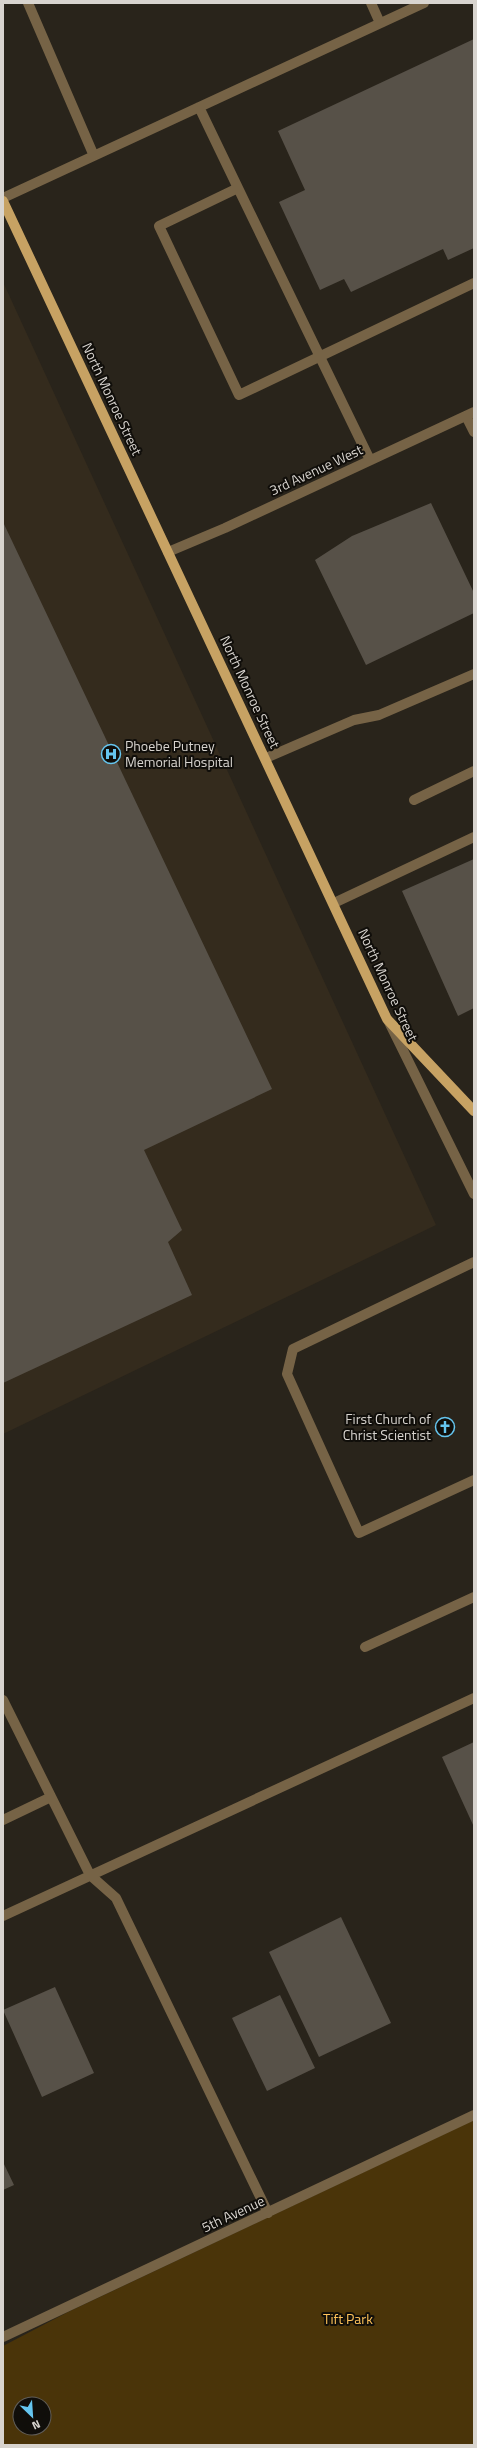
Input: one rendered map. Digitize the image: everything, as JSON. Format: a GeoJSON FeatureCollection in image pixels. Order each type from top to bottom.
{"type":"FeatureCollection","features":[{"type":"Feature","properties":{"kind":"main road","name":"North Monroe Street"},"geometry":{"type":"LineString","coordinates":[[3,200],[334,903],[387,1019]]}},
{"type":"Feature","properties":{"kind":"main road"},"geometry":{"type":"LineString","coordinates":[[387,1019],[474,1111]]}},
{"type":"Feature","properties":{"kind":"street"},"geometry":{"type":"LineString","coordinates":[[28,3],[94,156]]}},
{"type":"Feature","properties":{"kind":"street"},"geometry":{"type":"LineString","coordinates":[[371,3],[380,23]]}},
{"type":"Feature","properties":{"kind":"street"},"geometry":{"type":"LineString","coordinates":[[3,200],[94,156],[424,3]]}},
{"type":"Feature","properties":{"kind":"street"},"geometry":{"type":"LineString","coordinates":[[199,107],[370,460]]}},
{"type":"Feature","properties":{"kind":"street"},"geometry":{"type":"LineString","coordinates":[[238,188],[159,226],[239,395],[474,283]]}},
{"type":"Feature","properties":{"kind":"street"},"geometry":{"type":"LineString","coordinates":[[470,414],[474,432]]}},
{"type":"Feature","properties":{"kind":"street","name":"3rd Avenue West"},"geometry":{"type":"LineString","coordinates":[[168,552],[470,414]]}},
{"type":"Feature","properties":{"kind":"street"},"geometry":{"type":"LineString","coordinates":[[266,758],[354,720],[379,715],[474,674]]}},
{"type":"Feature","properties":{"kind":"street"},"geometry":{"type":"LineString","coordinates":[[414,800],[474,771]]}},
{"type":"Feature","properties":{"kind":"street"},"geometry":{"type":"LineString","coordinates":[[334,903],[474,837]]}},
{"type":"Feature","properties":{"kind":"street","name":"North Monroe Street"},"geometry":{"type":"LineString","coordinates":[[387,1019],[474,1194]]}},
{"type":"Feature","properties":{"kind":"street"},"geometry":{"type":"LineString","coordinates":[[474,1262],[293,1348],[287,1374],[359,1532],[474,1480]]}},
{"type":"Feature","properties":{"kind":"street"},"geometry":{"type":"LineString","coordinates":[[365,1647],[474,1597]]}},
{"type":"Feature","properties":{"kind":"street"},"geometry":{"type":"LineString","coordinates":[[3,1916],[474,1698]]}},
{"type":"Feature","properties":{"kind":"street"},"geometry":{"type":"LineString","coordinates":[[3,1700],[6,1713],[51,1797],[90,1875],[116,1898],[268,2213]]}},
{"type":"Feature","properties":{"kind":"street"},"geometry":{"type":"LineString","coordinates":[[3,1820],[51,1797]]}},
{"type":"Feature","properties":{"kind":"street","name":"5th Avenue"},"geometry":{"type":"LineString","coordinates":[[3,2337],[474,2116]]}},
{"type":"Feature","properties":{"kind":"shaded area","name":"Phoebe Putney Memorial Hospital"},"geometry":{"type":"Polygon","coordinates":[[[3,282],[436,1225],[3,1434],[3,282]]]}},
{"type":"Feature","properties":{"kind":"green space","name":"Tift Park"},"geometry":{"type":"Polygon","coordinates":[[[474,2120],[474,2445],[3,2445],[3,2346],[68,2312],[474,2120]]]}},
{"type":"Feature","properties":{"kind":"building"},"geometry":{"type":"Polygon","coordinates":[[[474,39],[474,248],[448,260],[443,249],[351,292],[344,279],[320,290],[279,202],[305,190],[278,131],[474,39]]]}},
{"type":"Feature","properties":{"kind":"building"},"geometry":{"type":"Polygon","coordinates":[[[431,503],[474,593],[474,613],[366,665],[315,560],[352,536],[431,503]]]}},
{"type":"Feature","properties":{"kind":"building","name":"Phoebe Putney Memorial Hospital"},"geometry":{"type":"Polygon","coordinates":[[[3,522],[272,1089],[144,1150],[182,1230],[168,1242],[192,1295],[3,1383],[3,522]]]}},
{"type":"Feature","properties":{"kind":"building"},"geometry":{"type":"Polygon","coordinates":[[[474,859],[474,1008],[458,1016],[402,891],[474,859]]]}},
{"type":"Feature","properties":{"kind":"building"},"geometry":{"type":"Polygon","coordinates":[[[474,1742],[474,1827],[442,1757],[474,1742]]]}},
{"type":"Feature","properties":{"kind":"building"},"geometry":{"type":"Polygon","coordinates":[[[341,1917],[391,2023],[319,2057],[269,1952],[341,1917]]]}},
{"type":"Feature","properties":{"kind":"building"},"geometry":{"type":"Polygon","coordinates":[[[55,1987],[94,2073],[42,2097],[3,2010],[55,1987]]]}},
{"type":"Feature","properties":{"kind":"building"},"geometry":{"type":"Polygon","coordinates":[[[280,1995],[315,2068],[267,2091],[232,2018],[280,1995]]]}},
{"type":"Feature","properties":{"kind":"building"},"geometry":{"type":"Polygon","coordinates":[[[3,2162],[14,2185],[3,2190],[3,2162]]]}},
{"type":"Feature","properties":{"kind":"place","name":"Phoebe Putney Memorial Hospital"},"geometry":{"type":"Point","coordinates":[111,754]}},
{"type":"Feature","properties":{"kind":"place","name":"First Church of Christ Scientist"},"geometry":{"type":"Point","coordinates":[445,1427]}}]}
